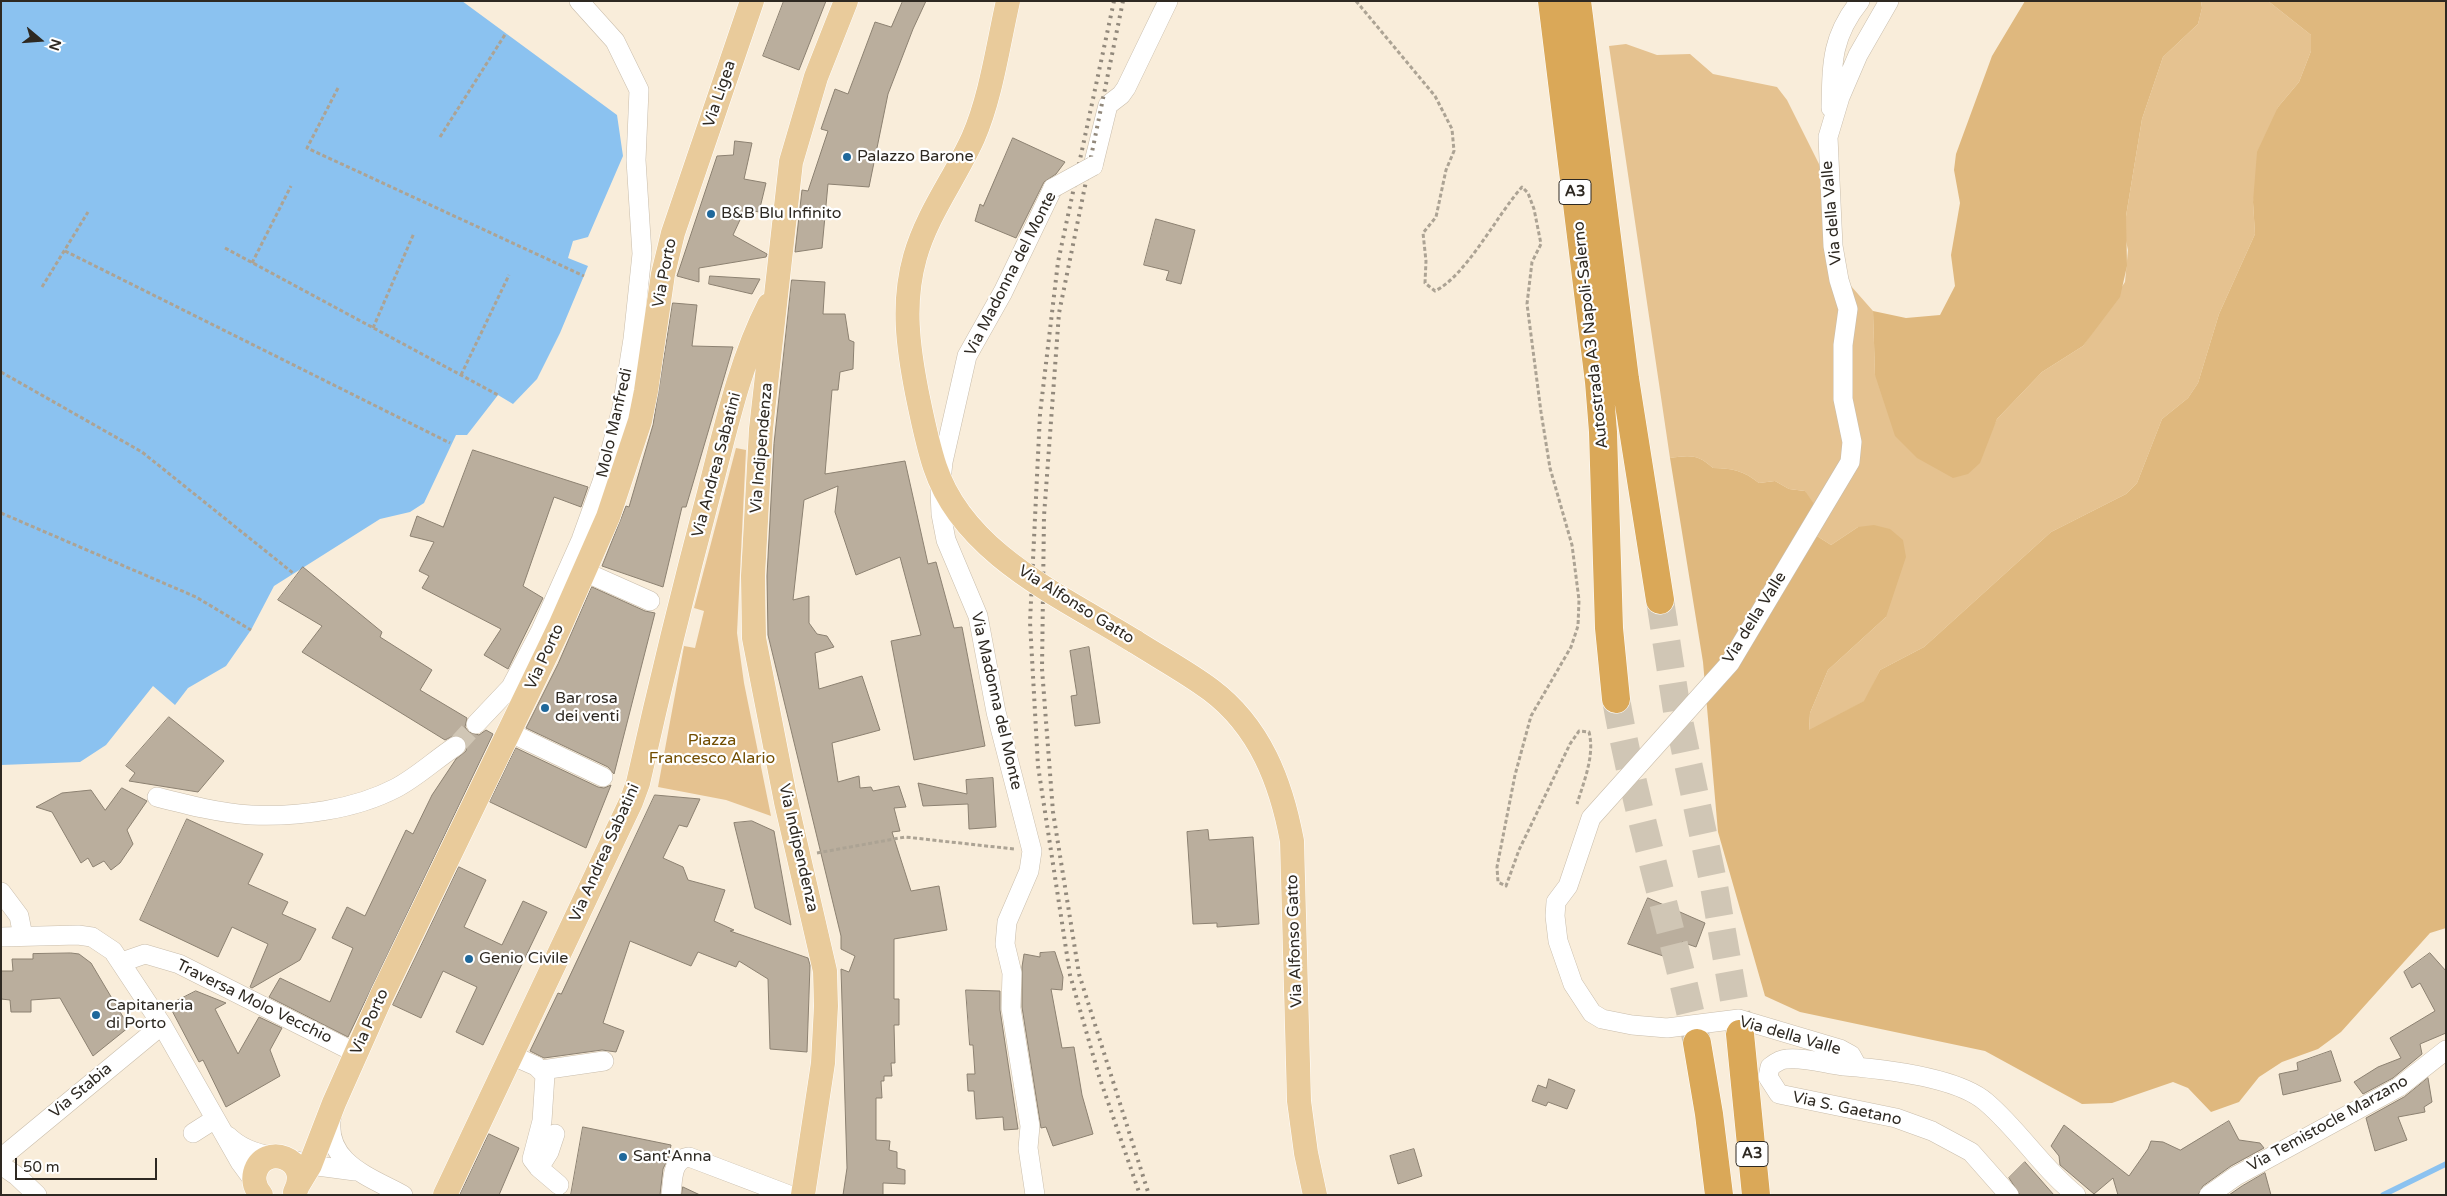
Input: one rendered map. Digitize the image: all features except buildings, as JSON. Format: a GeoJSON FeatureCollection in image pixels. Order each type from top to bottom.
{"type":"FeatureCollection","features":[{"type":"Feature","properties":{"kind":"highway","name":"Autostrada A3 Napoli-Salerno"},"geometry":{"type":"LineString","coordinates":[[1552,1],[1612,380],[1660,600]]}},
{"type":"Feature","properties":{"kind":"highway","name":"Autostrada A3 Napoli-Salerno"},"geometry":{"type":"LineString","coordinates":[[1577,1],[1612,380],[1603,432],[1609,628],[1616,699]]}},
{"type":"Feature","properties":{"kind":"highway","name":"A3"},"geometry":{"type":"LineString","coordinates":[[1740,1034],[1756,1195]]}},
{"type":"Feature","properties":{"kind":"highway","name":"A3"},"geometry":{"type":"LineString","coordinates":[[1697,1043],[1709,1114],[1719,1195]]}},
{"type":"Feature","properties":{"kind":"main road","name":"Via Ligea"},"geometry":{"type":"LineString","coordinates":[[688,187],[752,1]]}},
{"type":"Feature","properties":{"kind":"main road","name":"Via Indipendenza"},"geometry":{"type":"LineString","coordinates":[[803,1195],[823,1063],[826,971],[786,802],[754,638],[753,576],[761,429],[791,162],[816,77],[846,1]]}},
{"type":"Feature","properties":{"kind":"main road","name":"Via Alfonso Gatto"},"geometry":{"type":"LineString","coordinates":[[1008,1],[974,135],[961,164],[926,226],[913,263],[908,286],[906,314],[916,385],[935,467],[953,504],[971,529],[988,546],[1020,571],[1212,690],[1239,716],[1261,746],[1283,796],[1292,840],[1301,1123],[1315,1195]]}},
{"type":"Feature","properties":{"kind":"main road","name":"Via Porto"},"geometry":{"type":"LineString","coordinates":[[300,1182],[382,995],[509,732],[519,691],[585,572],[608,517],[640,421],[663,274],[688,187]]}},
{"type":"Feature","properties":{"kind":"main road","name":"Via Andrea Sabatini"},"geometry":{"type":"LineString","coordinates":[[445,1195],[621,824],[638,783],[674,627],[728,422],[753,338],[776,292]]}},
{"type":"Feature","properties":{"kind":"main road"},"geometry":{"type":"LineString","coordinates":[[728,422],[761,429]]}},
{"type":"Feature","properties":{"kind":"main road","name":"Via Porto"},"geometry":{"type":"LineString","coordinates":[[278,1157],[290,1152],[309,1138],[334,1102]]}},
{"type":"Feature","properties":{"kind":"main road"},"geometry":{"type":"LineString","coordinates":[[258,1188],[254,1175],[260,1163],[278,1157],[298,1170],[300,1182]]}},
{"type":"Feature","properties":{"kind":"street","name":"Molo Manfredi"},"geometry":{"type":"LineString","coordinates":[[476,724],[519,691],[540,632],[581,540],[602,482],[622,408],[633,339],[642,254],[636,160],[639,90],[615,41],[579,1]]}},
{"type":"Feature","properties":{"kind":"street","name":"Via Madonna del Monte"},"geometry":{"type":"LineString","coordinates":[[1035,1195],[1028,1148],[1030,1126],[1011,1008],[1012,973],[1004,944],[1007,922],[1029,871],[1032,851],[996,712],[978,616],[946,540],[941,514],[940,490],[943,462],[967,356],[1002,292],[1053,188],[1094,166],[1108,105],[1121,95],[1126,88],[1168,1]]}},
{"type":"Feature","properties":{"kind":"street"},"geometry":{"type":"LineString","coordinates":[[1830,124],[1832,60],[1846,18],[1860,1]]}},
{"type":"Feature","properties":{"kind":"street","name":"Via della Valle"},"geometry":{"type":"LineString","coordinates":[[1856,1066],[1850,1055],[1840,1049],[1744,1019],[1666,1028],[1632,1025],[1602,1019],[1592,1013],[1573,984],[1558,941],[1554,916],[1556,902],[1568,886],[1592,818],[1730,663],[1850,462],[1852,442],[1843,399],[1843,345],[1848,309],[1839,280],[1833,246],[1827,155],[1830,124],[1858,55],[1889,1]]}},
{"type":"Feature","properties":{"kind":"street"},"geometry":{"type":"LineString","coordinates":[[585,572],[650,600]]}},
{"type":"Feature","properties":{"kind":"street"},"geometry":{"type":"LineString","coordinates":[[509,732],[602,777]]}},
{"type":"Feature","properties":{"kind":"street"},"geometry":{"type":"LineString","coordinates":[[157,797],[220,811],[252,815],[309,812],[357,804],[397,788],[456,746]]}},
{"type":"Feature","properties":{"kind":"street"},"geometry":{"type":"LineString","coordinates":[[1,892],[19,916],[24,936]]}},
{"type":"Feature","properties":{"kind":"street"},"geometry":{"type":"LineString","coordinates":[[1,937],[78,935],[93,932],[113,951],[159,1019],[219,1125],[258,1188]]}},
{"type":"Feature","properties":{"kind":"street","name":"Traversa Molo Vecchio"},"geometry":{"type":"LineString","coordinates":[[122,962],[145,954],[179,964],[356,1053]]}},
{"type":"Feature","properties":{"kind":"street","name":"Via Stabia"},"geometry":{"type":"LineString","coordinates":[[1,1158],[159,1019]]}},
{"type":"Feature","properties":{"kind":"street","name":"Via Temistocle Marzano"},"geometry":{"type":"LineString","coordinates":[[2209,1195],[2244,1171],[2399,1087],[2446,1050]]}},
{"type":"Feature","properties":{"kind":"street"},"geometry":{"type":"LineString","coordinates":[[511,1055],[542,1070],[604,1061]]}},
{"type":"Feature","properties":{"kind":"street","name":"Via S. Gaetano"},"geometry":{"type":"LineString","coordinates":[[1856,1066],[1788,1058],[1770,1067],[1768,1077],[1779,1094],[1896,1118],[1956,1143],[1971,1152],[2009,1195]]}},
{"type":"Feature","properties":{"kind":"street"},"geometry":{"type":"LineString","coordinates":[[1856,1066],[1944,1082],[1985,1101],[2032,1150],[2044,1167],[2076,1195]]}},
{"type":"Feature","properties":{"kind":"street"},"geometry":{"type":"LineString","coordinates":[[542,1070],[545,1081],[542,1121],[532,1159],[539,1168],[559,1185]]}},
{"type":"Feature","properties":{"kind":"street"},"geometry":{"type":"LineString","coordinates":[[334,1102],[331,1118],[333,1139],[338,1152],[355,1171],[403,1195]]}},
{"type":"Feature","properties":{"kind":"street"},"geometry":{"type":"LineString","coordinates":[[193,1133],[219,1125]]}},
{"type":"Feature","properties":{"kind":"street"},"geometry":{"type":"LineString","coordinates":[[219,1125],[235,1143],[247,1149],[278,1157]]}},
{"type":"Feature","properties":{"kind":"street"},"geometry":{"type":"LineString","coordinates":[[539,1168],[550,1152],[555,1134]]}},
{"type":"Feature","properties":{"kind":"street"},"geometry":{"type":"LineString","coordinates":[[672,1186],[676,1165],[683,1158],[689,1157],[789,1195]]}},
{"type":"Feature","properties":{"kind":"street"},"geometry":{"type":"LineString","coordinates":[[1,1166],[17,1176],[37,1195]]}},
{"type":"Feature","properties":{"kind":"street"},"geometry":{"type":"LineString","coordinates":[[300,1182],[355,1171]]}},
{"type":"Feature","properties":{"kind":"path"},"geometry":{"type":"LineString","coordinates":[[1356,1],[1436,96],[1452,129],[1454,151],[1446,170],[1436,216],[1423,233],[1426,261],[1425,283],[1435,291],[1446,286],[1522,187],[1528,193],[1534,209],[1542,244],[1532,262],[1527,304],[1540,412],[1550,468],[1572,545],[1579,600],[1578,626],[1571,647],[1531,716],[1515,775],[1497,867],[1498,882],[1506,886],[1519,850],[1570,744],[1579,731],[1589,732],[1592,743],[1590,760],[1577,805]]}},
{"type":"Feature","properties":{"kind":"path"},"geometry":{"type":"LineString","coordinates":[[440,137],[506,33]]}},
{"type":"Feature","properties":{"kind":"path"},"geometry":{"type":"LineString","coordinates":[[338,88],[307,148],[584,276]]}},
{"type":"Feature","properties":{"kind":"path"},"geometry":{"type":"LineString","coordinates":[[252,263],[291,186]]}},
{"type":"Feature","properties":{"kind":"path"},"geometry":{"type":"LineString","coordinates":[[42,287],[88,212]]}},
{"type":"Feature","properties":{"kind":"path"},"geometry":{"type":"LineString","coordinates":[[373,328],[414,233]]}},
{"type":"Feature","properties":{"kind":"path"},"geometry":{"type":"LineString","coordinates":[[225,248],[498,395]]}},
{"type":"Feature","properties":{"kind":"path"},"geometry":{"type":"LineString","coordinates":[[65,251],[450,443]]}},
{"type":"Feature","properties":{"kind":"path"},"geometry":{"type":"LineString","coordinates":[[461,375],[509,275]]}},
{"type":"Feature","properties":{"kind":"path"},"geometry":{"type":"LineString","coordinates":[[1,372],[142,452],[293,573]]}},
{"type":"Feature","properties":{"kind":"path"},"geometry":{"type":"LineString","coordinates":[[1,512],[196,597],[251,630]]}},
{"type":"Feature","properties":{"kind":"path"},"geometry":{"type":"LineString","coordinates":[[800,857],[905,837],[1032,851]]}},
{"type":"Feature","properties":{"kind":"green space"},"geometry":{"type":"Polygon","coordinates":[[[2201,1],[2268,1],[2311,35],[2311,51],[2299,82],[2278,107],[2253,202],[2255,234],[2219,314],[2198,383],[2188,398],[2162,419],[2137,483],[2126,494],[2051,532],[1924,647],[1880,670],[1865,701],[1809,731],[1810,713],[1828,670],[1886,617],[1858,527],[1831,545],[1817,536],[1805,491],[1789,489],[1775,481],[1759,483],[1743,473],[1713,468],[1698,458],[1683,456],[1670,458],[1609,46],[1626,44],[1657,55],[1690,54],[1713,74],[1777,87],[1787,100],[1824,174],[1836,261],[1851,286],[1873,311],[1875,375],[1990,433],[1997,419],[2042,372],[2083,346],[2125,282],[2128,250],[2126,216],[2142,119],[2163,57],[2198,24],[2202,8],[2201,1]]]}},
{"type":"Feature","properties":{"kind":"green space","name":"Piazza Francesco Alario"},"geometry":{"type":"Polygon","coordinates":[[[736,448],[746,450],[737,633],[744,683],[771,816],[726,800],[658,787],[684,646],[695,648],[704,611],[694,608],[736,448]]]}},
{"type":"Feature","properties":{"kind":"shaded area"},"geometry":{"type":"Polygon","coordinates":[[[2025,1],[2201,1],[2202,8],[2198,24],[2163,57],[2142,119],[2126,216],[2127,266],[2120,297],[2083,346],[2042,372],[1997,419],[1980,463],[1968,474],[1953,478],[1917,458],[1895,436],[1875,375],[1873,311],[1906,318],[1940,315],[1955,286],[1951,255],[1960,203],[1954,170],[1956,154],[1992,56],[2025,1]]]}},
{"type":"Feature","properties":{"kind":"shaded area"},"geometry":{"type":"Polygon","coordinates":[[[2268,1],[2446,1],[2446,928],[2430,933],[2341,1032],[2318,1049],[2282,1062],[2259,1077],[2239,1102],[2211,1112],[2188,1088],[2173,1082],[2112,1103],[2082,1104],[1985,1051],[1800,1012],[1765,996],[1718,832],[1703,662],[1670,458],[1683,456],[1698,458],[1713,468],[1743,473],[1759,483],[1775,481],[1789,489],[1805,491],[1814,504],[1817,536],[1831,545],[1858,527],[1874,525],[1890,529],[1903,540],[1906,557],[1886,617],[1828,670],[1810,713],[1809,730],[1864,701],[1880,670],[1924,647],[2051,532],[2126,494],[2137,483],[2162,419],[2188,398],[2198,383],[2219,314],[2255,234],[2253,202],[2257,152],[2278,107],[2299,82],[2311,51],[2311,35],[2268,1]]]}},
{"type":"Feature","properties":{"kind":"water"},"geometry":{"type":"Polygon","coordinates":[[[1,1],[462,1],[617,115],[623,156],[588,237],[573,241],[568,258],[588,266],[560,333],[537,379],[513,404],[498,395],[467,435],[456,435],[424,503],[410,512],[380,519],[274,586],[251,630],[226,666],[188,688],[175,705],[153,686],[106,745],[80,762],[1,765],[1,1]]]}},
{"type":"Feature","properties":{"kind":"waterway"},"geometry":{"type":"LineString","coordinates":[[2383,1195],[2446,1164]]}},
{"type":"Feature","properties":{"kind":"tunnel"},"geometry":{"type":"LineString","coordinates":[[1660,600],[1677,711],[1714,886],[1740,1034]]}},
{"type":"Feature","properties":{"kind":"tunnel"},"geometry":{"type":"LineString","coordinates":[[1616,699],[1634,786],[1697,1043]]}},
{"type":"Feature","properties":{"kind":"tunnel"},"geometry":{"type":"LineString","coordinates":[[456,746],[476,724]]}},
{"type":"Feature","properties":{"kind":"railway"},"geometry":{"type":"LineString","coordinates":[[1114,1],[1058,262],[1040,414],[1030,622],[1038,766],[1070,975],[1099,1076],[1140,1195]]}},
{"type":"Feature","properties":{"kind":"railway"},"geometry":{"type":"LineString","coordinates":[[1123,1],[1059,313],[1044,516],[1042,669],[1053,812],[1079,974],[1149,1195]]}},
{"type":"Feature","properties":{"kind":"place","name":"Palazzo Barone"},"geometry":{"type":"Point","coordinates":[847,157]}},
{"type":"Feature","properties":{"kind":"place","name":"B&B Blu Infinito"},"geometry":{"type":"Point","coordinates":[711,214]}},
{"type":"Feature","properties":{"kind":"place","name":"Bar rosa dei venti"},"geometry":{"type":"Point","coordinates":[545,708]}},
{"type":"Feature","properties":{"kind":"place","name":"Genio Civile"},"geometry":{"type":"Point","coordinates":[469,959]}},
{"type":"Feature","properties":{"kind":"place","name":"Capitaneria di Porto"},"geometry":{"type":"Point","coordinates":[96,1015]}},
{"type":"Feature","properties":{"kind":"place","name":"Sant'Anna"},"geometry":{"type":"Point","coordinates":[623,1157]}}]}
